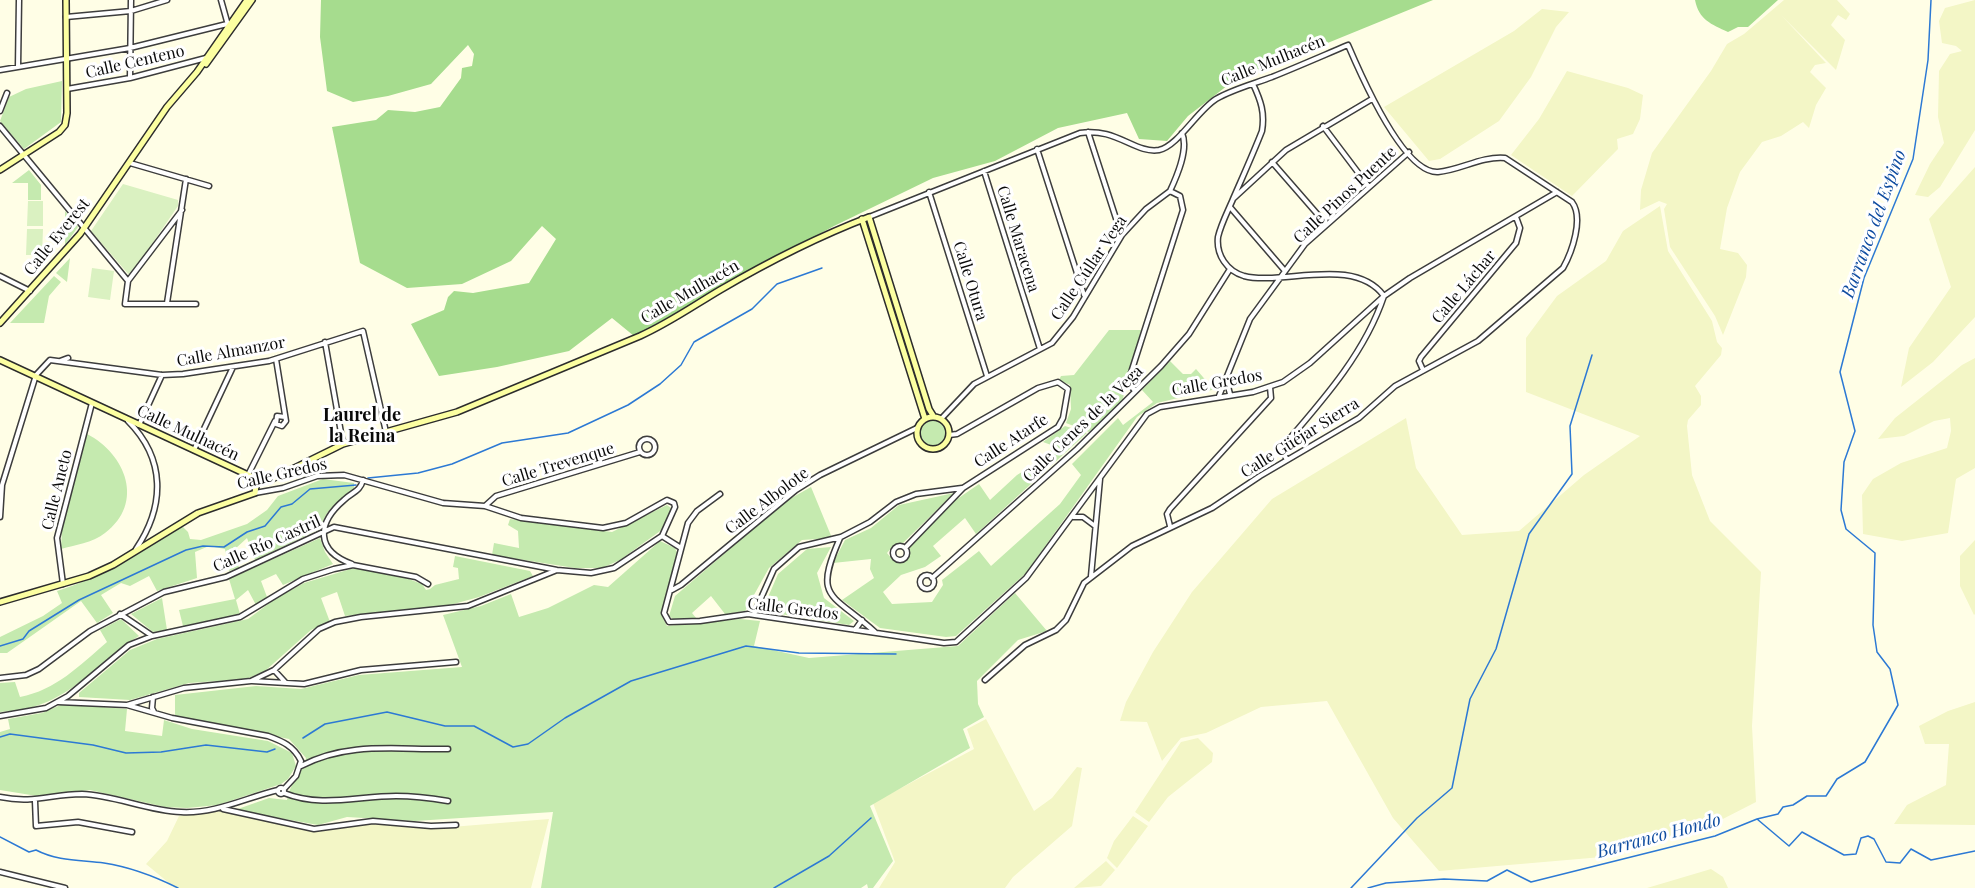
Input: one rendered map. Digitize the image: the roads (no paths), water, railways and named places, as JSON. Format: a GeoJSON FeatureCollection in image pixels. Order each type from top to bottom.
{"type":"FeatureCollection","features":[{"type":"Feature","properties":{"kind":"street"},"geometry":{"type":"LineString","coordinates":[[18,67],[19,0]]}},
{"type":"Feature","properties":{"kind":"street"},"geometry":{"type":"LineString","coordinates":[[0,170],[59,132],[65,125],[66,0]]}},
{"type":"Feature","properties":{"kind":"street"},"geometry":{"type":"LineString","coordinates":[[130,78],[131,0]]}},
{"type":"Feature","properties":{"kind":"street"},"geometry":{"type":"LineString","coordinates":[[66,17],[131,11],[167,0]]}},
{"type":"Feature","properties":{"kind":"street"},"geometry":{"type":"LineString","coordinates":[[220,0],[228,25]]}},
{"type":"Feature","properties":{"kind":"street"},"geometry":{"type":"LineString","coordinates":[[198,70],[247,0]]}},
{"type":"Feature","properties":{"kind":"street"},"geometry":{"type":"LineString","coordinates":[[198,70],[214,55],[252,0]]}},
{"type":"Feature","properties":{"kind":"street"},"geometry":{"type":"LineString","coordinates":[[0,70],[130,48],[228,25]]}},
{"type":"Feature","properties":{"kind":"street","name":"Calle Mulhacén"},"geometry":{"type":"LineString","coordinates":[[0,360],[251,476],[270,480],[344,444],[466,408],[640,336],[669,322],[794,249],[862,219],[1037,149],[1088,132],[1113,134],[1146,149],[1158,150],[1174,142],[1193,118],[1216,99],[1348,45]]}},
{"type":"Feature","properties":{"kind":"street","name":"Calle Güéjar Sierra"},"geometry":{"type":"LineString","coordinates":[[984,680],[1025,645],[1056,630],[1066,621],[1090,576],[1132,546],[1212,508],[1359,417],[1395,386],[1478,341],[1563,268],[1570,256],[1578,216],[1572,202],[1505,158],[1493,157],[1438,172],[1429,171],[1419,165],[1380,116],[1348,45]]}},
{"type":"Feature","properties":{"kind":"street","name":"Calle Centeno"},"geometry":{"type":"LineString","coordinates":[[67,89],[130,78],[207,58]]}},
{"type":"Feature","properties":{"kind":"street","name":"Calle Everest"},"geometry":{"type":"LineString","coordinates":[[0,323],[84,229],[167,107],[198,70]]}},
{"type":"Feature","properties":{"kind":"street"},"geometry":{"type":"LineString","coordinates":[[1253,84],[1264,111],[1262,131],[1218,238],[1219,250],[1230,269],[1246,277],[1328,273],[1371,284],[1384,296],[1380,311],[1337,383],[1285,444],[1283,452],[1287,460]]}},
{"type":"Feature","properties":{"kind":"street"},"geometry":{"type":"LineString","coordinates":[[0,111],[7,93]]}},
{"type":"Feature","properties":{"kind":"street"},"geometry":{"type":"LineString","coordinates":[[1233,199],[1272,162],[1323,126],[1371,99]]}},
{"type":"Feature","properties":{"kind":"street"},"geometry":{"type":"LineString","coordinates":[[0,126],[128,281]]}},
{"type":"Feature","properties":{"kind":"street"},"geometry":{"type":"LineString","coordinates":[[1323,126],[1369,187]]}},
{"type":"Feature","properties":{"kind":"street"},"geometry":{"type":"LineString","coordinates":[[1088,132],[1122,235]]}},
{"type":"Feature","properties":{"kind":"street"},"geometry":{"type":"LineString","coordinates":[[1135,391],[1128,382],[1183,210],[1180,196],[1170,191],[1176,178],[1185,140],[1182,133]]}},
{"type":"Feature","properties":{"kind":"street"},"geometry":{"type":"LineString","coordinates":[[1037,149],[1084,296]]}},
{"type":"Feature","properties":{"kind":"street","name":"Calle Pinos Puente"},"geometry":{"type":"LineString","coordinates":[[1219,396],[1246,327],[1305,244],[1409,152]]}},
{"type":"Feature","properties":{"kind":"street"},"geometry":{"type":"LineString","coordinates":[[1272,162],[1326,224]]}},
{"type":"Feature","properties":{"kind":"street"},"geometry":{"type":"LineString","coordinates":[[130,163],[209,186]]}},
{"type":"Feature","properties":{"kind":"street","name":"Calle Maracena"},"geometry":{"type":"LineString","coordinates":[[984,171],[1040,349]]}},
{"type":"Feature","properties":{"kind":"street"},"geometry":{"type":"LineString","coordinates":[[167,303],[186,179]]}},
{"type":"Feature","properties":{"kind":"street","name":"Calle Cúllar Vega"},"geometry":{"type":"LineString","coordinates":[[941,419],[963,392],[987,376],[1052,343],[1073,317],[1122,235],[1146,209],[1170,191]]}},
{"type":"Feature","properties":{"kind":"street","name":"Calle Otura"},"geometry":{"type":"LineString","coordinates":[[929,192],[987,376]]}},
{"type":"Feature","properties":{"kind":"street","name":"Calle Gredos"},"geometry":{"type":"LineString","coordinates":[[720,494],[691,517],[684,532],[672,590],[664,613],[669,622],[675,624],[754,614],[944,643],[961,639],[1026,578],[1147,414],[1160,407],[1270,387],[1303,368],[1384,296],[1410,278],[1557,192]]}},
{"type":"Feature","properties":{"kind":"street"},"geometry":{"type":"LineString","coordinates":[[1230,207],[1285,271]]}},
{"type":"Feature","properties":{"kind":"street"},"geometry":{"type":"LineString","coordinates":[[182,210],[128,281],[125,304],[196,304]]}},
{"type":"Feature","properties":{"kind":"street"},"geometry":{"type":"LineString","coordinates":[[869,217],[926,419]]}},
{"type":"Feature","properties":{"kind":"street","name":"Calle Láchar"},"geometry":{"type":"LineString","coordinates":[[1423,370],[1419,362],[1421,357],[1516,243],[1520,228],[1516,217]]}},
{"type":"Feature","properties":{"kind":"street"},"geometry":{"type":"LineString","coordinates":[[862,219],[883,272]]}},
{"type":"Feature","properties":{"kind":"street","name":"Calle Cenes de la Vega"},"geometry":{"type":"LineString","coordinates":[[932,578],[1077,449],[1135,391],[1189,334],[1230,269]]}},
{"type":"Feature","properties":{"kind":"street"},"geometry":{"type":"LineString","coordinates":[[0,276],[30,291]]}},
{"type":"Feature","properties":{"kind":"street","name":"Calle Almanzor"},"geometry":{"type":"LineString","coordinates":[[60,361],[162,375],[205,372],[276,359],[363,331],[386,432]]}},
{"type":"Feature","properties":{"kind":"street"},"geometry":{"type":"LineString","coordinates":[[325,342],[344,444]]}},
{"type":"Feature","properties":{"kind":"street"},"geometry":{"type":"LineString","coordinates":[[0,517],[2,485],[36,375],[50,360],[60,361],[68,358]]}},
{"type":"Feature","properties":{"kind":"street"},"geometry":{"type":"LineString","coordinates":[[910,358],[934,417]]}},
{"type":"Feature","properties":{"kind":"street"},"geometry":{"type":"LineString","coordinates":[[275,420],[277,425],[282,426],[286,423],[276,359]]}},
{"type":"Feature","properties":{"kind":"street"},"geometry":{"type":"LineString","coordinates":[[194,450],[233,367]]}},
{"type":"Feature","properties":{"kind":"street"},"geometry":{"type":"LineString","coordinates":[[139,424],[162,375]]}},
{"type":"Feature","properties":{"kind":"street"},"geometry":{"type":"LineString","coordinates":[[1226,379],[1230,394]]}},
{"type":"Feature","properties":{"kind":"street","name":"Calle Atarfe"},"geometry":{"type":"LineString","coordinates":[[905,548],[963,488],[1058,427],[1063,418],[1068,389],[1058,382],[1038,388],[957,434],[949,435]]}},
{"type":"Feature","properties":{"kind":"street"},"geometry":{"type":"LineString","coordinates":[[1171,526],[1167,514],[1170,509],[1270,398],[1270,387]]}},
{"type":"Feature","properties":{"kind":"street","name":"Calle Aneto"},"geometry":{"type":"LineString","coordinates":[[63,584],[57,538],[92,402]]}},
{"type":"Feature","properties":{"kind":"street"},"geometry":{"type":"LineString","coordinates":[[255,493],[256,486],[251,476],[275,420],[279,416],[285,417]]}},
{"type":"Feature","properties":{"kind":"street"},"geometry":{"type":"LineString","coordinates":[[934,417],[941,419],[948,426],[949,435],[940,448],[930,449],[920,444],[917,428],[926,419],[934,417]]}},
{"type":"Feature","properties":{"kind":"street"},"geometry":{"type":"LineString","coordinates":[[127,419],[146,443],[156,465],[159,481],[154,514],[134,552]]}},
{"type":"Feature","properties":{"kind":"street","name":"Calle Albolote"},"geometry":{"type":"LineString","coordinates":[[672,590],[796,490],[917,428]]}},
{"type":"Feature","properties":{"kind":"street","name":"Calle Trevenque"},"geometry":{"type":"LineString","coordinates":[[485,506],[496,496],[640,452],[644,455],[652,453],[654,443],[648,439],[642,440],[638,446],[640,452]]}},
{"type":"Feature","properties":{"kind":"street","name":"Calle Gredos"},"geometry":{"type":"LineString","coordinates":[[0,602],[89,576],[198,513],[255,493],[283,488],[331,474],[363,480],[443,503],[485,506],[521,518],[603,528],[626,523],[667,500],[671,501],[675,507],[662,536]]}},
{"type":"Feature","properties":{"kind":"street"},"geometry":{"type":"LineString","coordinates":[[1090,576],[1100,478]]}},
{"type":"Feature","properties":{"kind":"street"},"geometry":{"type":"LineString","coordinates":[[363,480],[361,487],[336,507],[325,530],[328,551],[337,559],[353,565],[417,578],[428,584]]}},
{"type":"Feature","properties":{"kind":"street"},"geometry":{"type":"LineString","coordinates":[[754,614],[774,569],[799,548],[841,537],[870,522],[896,502],[916,494],[963,488]]}},
{"type":"Feature","properties":{"kind":"street"},"geometry":{"type":"LineString","coordinates":[[1071,518],[1083,517],[1095,527]]}},
{"type":"Feature","properties":{"kind":"street","name":"Calle Río Castril"},"geometry":{"type":"LineString","coordinates":[[0,678],[26,675],[39,669],[90,631],[129,608],[164,592],[226,578],[325,530],[334,528],[577,573],[604,572],[662,536]]}},
{"type":"Feature","properties":{"kind":"street"},"geometry":{"type":"LineString","coordinates":[[662,536],[681,548]]}},
{"type":"Feature","properties":{"kind":"street"},"geometry":{"type":"LineString","coordinates":[[841,537],[827,568],[826,584],[833,597],[875,632]]}},
{"type":"Feature","properties":{"kind":"street"},"geometry":{"type":"LineString","coordinates":[[334,569],[337,559]]}},
{"type":"Feature","properties":{"kind":"street"},"geometry":{"type":"LineString","coordinates":[[0,716],[26,714],[57,702],[79,689],[129,645],[152,636],[240,618],[303,579],[353,565]]}},
{"type":"Feature","properties":{"kind":"street"},"geometry":{"type":"LineString","coordinates":[[538,566],[541,569],[540,578]]}},
{"type":"Feature","properties":{"kind":"street"},"geometry":{"type":"LineString","coordinates":[[251,681],[274,670],[319,629],[335,622],[361,617],[468,606],[557,570]]}},
{"type":"Feature","properties":{"kind":"street"},"geometry":{"type":"LineString","coordinates":[[129,608],[131,621]]}},
{"type":"Feature","properties":{"kind":"street"},"geometry":{"type":"LineString","coordinates":[[120,614],[152,636]]}},
{"type":"Feature","properties":{"kind":"street"},"geometry":{"type":"LineString","coordinates":[[855,630],[862,620]]}},
{"type":"Feature","properties":{"kind":"street"},"geometry":{"type":"LineString","coordinates":[[141,640],[142,631]]}},
{"type":"Feature","properties":{"kind":"street"},"geometry":{"type":"LineString","coordinates":[[127,705],[184,688],[251,681],[287,684],[318,682],[361,670],[456,662]]}},
{"type":"Feature","properties":{"kind":"street"},"geometry":{"type":"LineString","coordinates":[[274,670],[287,684]]}},
{"type":"Feature","properties":{"kind":"street"},"geometry":{"type":"LineString","coordinates":[[153,697],[152,708],[155,712]]}},
{"type":"Feature","properties":{"kind":"street"},"geometry":{"type":"LineString","coordinates":[[0,797],[35,801],[81,794],[182,813],[222,808],[249,797],[278,790],[281,794],[300,766],[301,761],[294,749],[268,736],[202,725],[127,705],[57,702]]}},
{"type":"Feature","properties":{"kind":"street"},"geometry":{"type":"LineString","coordinates":[[300,766],[330,754],[369,747],[448,749]]}},
{"type":"Feature","properties":{"kind":"street"},"geometry":{"type":"LineString","coordinates":[[301,761],[309,762]]}},
{"type":"Feature","properties":{"kind":"street"},"geometry":{"type":"LineString","coordinates":[[284,791],[307,800],[323,801],[395,796],[447,801]]}},
{"type":"Feature","properties":{"kind":"street"},"geometry":{"type":"LineString","coordinates":[[35,801],[36,826],[78,822],[132,832]]}},
{"type":"Feature","properties":{"kind":"street"},"geometry":{"type":"LineString","coordinates":[[222,808],[314,829],[373,821],[430,826],[456,825]]}},
{"type":"Feature","properties":{"kind":"street"},"geometry":{"type":"LineString","coordinates":[[0,872],[65,888]]}},
{"type":"Feature","properties":{"kind":"waterway","name":"Barranco del Espino"},"geometry":{"type":"LineString","coordinates":[[1757,819],[1778,814],[1783,807],[1793,805],[1807,796],[1826,796],[1837,779],[1865,762],[1898,705],[1890,669],[1877,652],[1873,625],[1875,553],[1846,529],[1841,510],[1844,462],[1855,431],[1840,372],[1864,278],[1913,159],[1928,60],[1931,0]]}},
{"type":"Feature","properties":{"kind":"waterway"},"geometry":{"type":"LineString","coordinates":[[368,478],[418,473],[452,464],[502,443],[568,433],[628,405],[660,384],[681,365],[694,342],[752,309],[777,284],[822,268]]}},
{"type":"Feature","properties":{"kind":"waterway"},"geometry":{"type":"LineString","coordinates":[[1351,888],[1417,818],[1452,788],[1470,699],[1496,649],[1529,534],[1572,474],[1570,426],[1592,355]]}},
{"type":"Feature","properties":{"kind":"waterway"},"geometry":{"type":"LineString","coordinates":[[0,646],[23,639],[29,631],[79,600],[186,550],[203,546],[224,547],[247,532],[265,526],[281,507],[292,504],[310,489],[356,485]]}},
{"type":"Feature","properties":{"kind":"waterway"},"geometry":{"type":"LineString","coordinates":[[303,738],[325,724],[387,712],[445,726],[474,726],[513,747],[528,744],[565,718],[631,681],[746,646],[799,653],[896,654]]}},
{"type":"Feature","properties":{"kind":"waterway"},"geometry":{"type":"LineString","coordinates":[[0,737],[10,734],[93,745],[126,753],[161,752],[206,745],[267,752],[275,749]]}},
{"type":"Feature","properties":{"kind":"waterway"},"geometry":{"type":"LineString","coordinates":[[774,888],[829,856],[871,818]]}},
{"type":"Feature","properties":{"kind":"waterway","name":"Barranco Hondo"},"geometry":{"type":"LineString","coordinates":[[1368,888],[1386,883],[1444,879],[1487,881],[1507,870],[1531,882],[1715,836],[1757,819],[1789,846],[1802,832],[1844,855],[1856,854],[1861,838],[1868,836],[1874,839],[1886,862],[1900,863],[1911,849],[1931,860],[1975,851]]}},
{"type":"Feature","properties":{"kind":"waterway"},"geometry":{"type":"LineString","coordinates":[[0,837],[29,852],[36,850],[60,858],[123,867],[178,888]]}},
{"type":"Feature","properties":{"kind":"district","name":"Laurel de la Reina"},"geometry":{"type":"Point","coordinates":[362,425]}}]}
